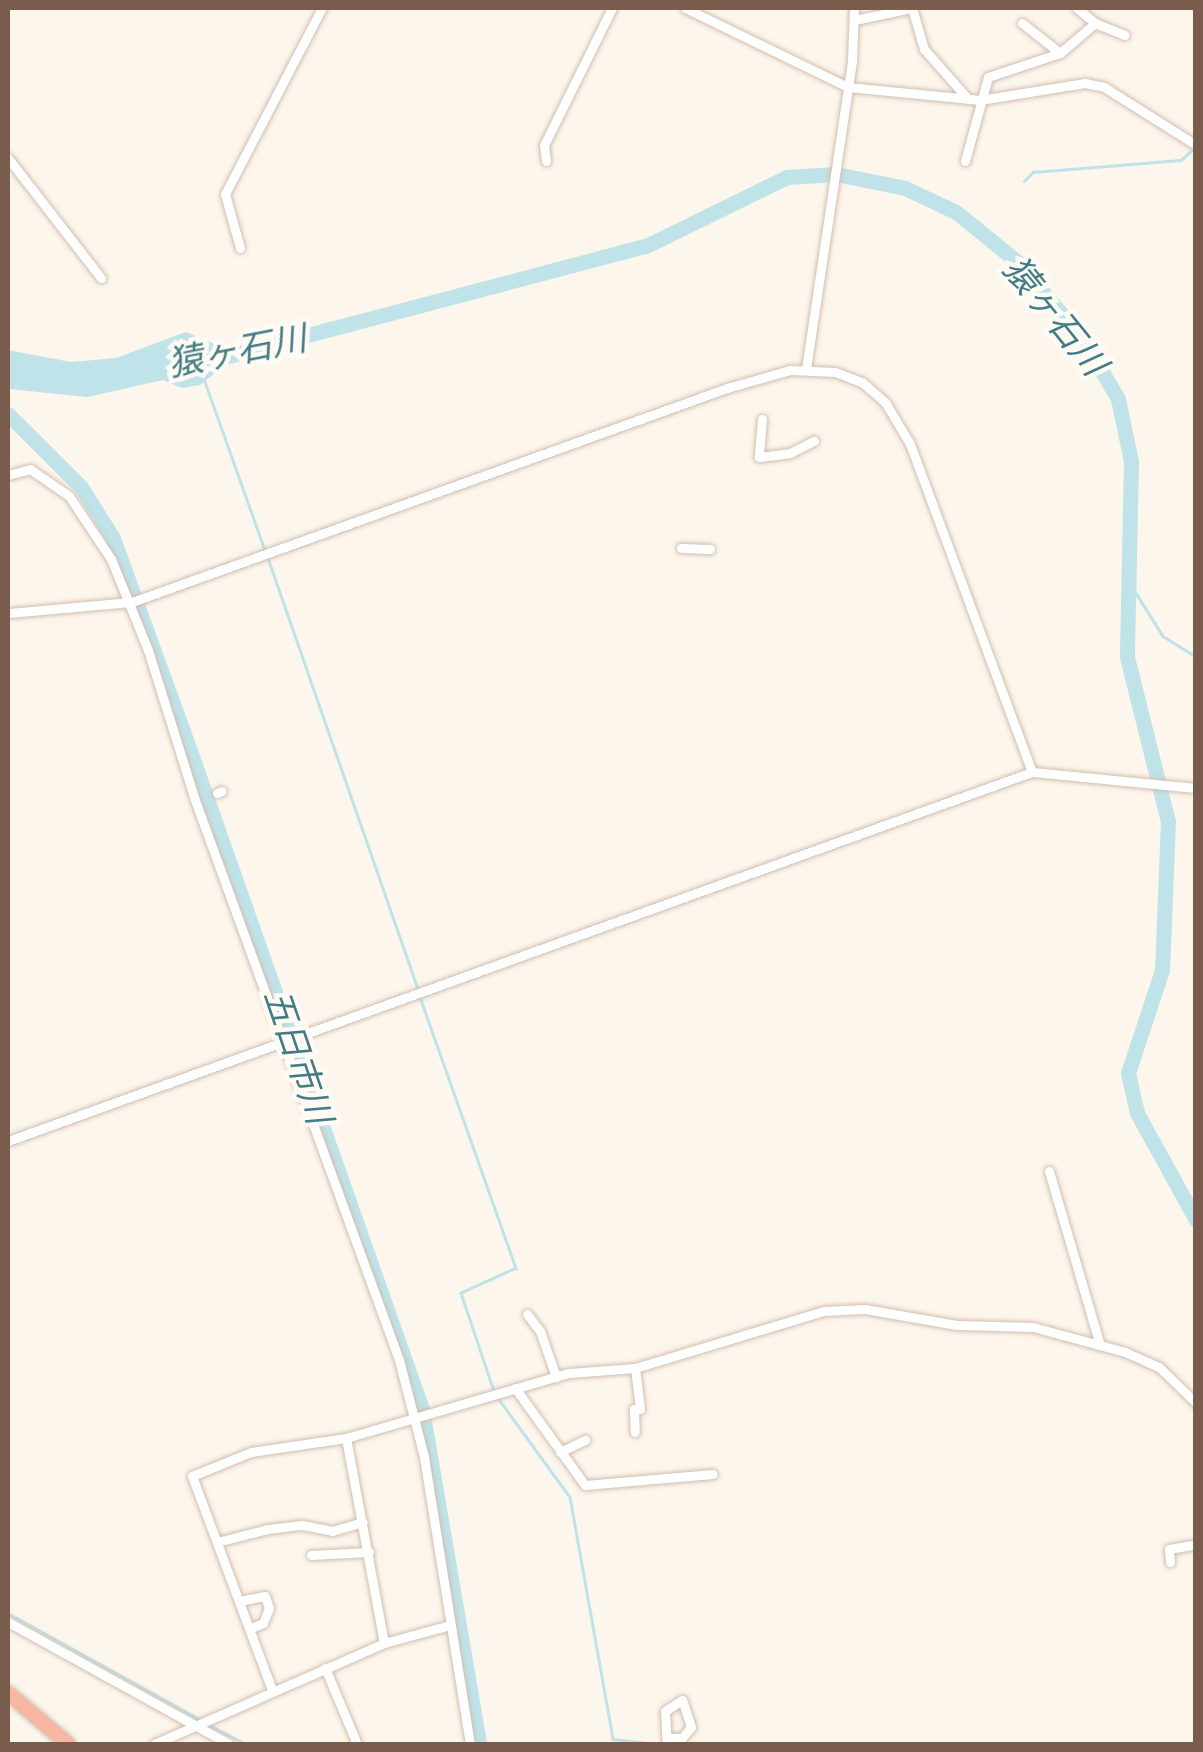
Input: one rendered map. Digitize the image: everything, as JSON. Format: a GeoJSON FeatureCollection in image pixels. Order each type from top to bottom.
{"type":"FeatureCollection","features":[{"type":"Feature","properties":{"kind":"highway"},"geometry":{"type":"LineString","coordinates":[[8,1692],[68,1744]]}},
{"type":"Feature","properties":{"kind":"street"},"geometry":{"type":"LineString","coordinates":[[240,248],[225,194],[322,8]]}},
{"type":"Feature","properties":{"kind":"street"},"geometry":{"type":"LineString","coordinates":[[546,161],[544,146],[612,8]]}},
{"type":"Feature","properties":{"kind":"street"},"geometry":{"type":"LineString","coordinates":[[685,8],[848,86],[980,100],[1061,84],[1104,86],[1193,140]]}},
{"type":"Feature","properties":{"kind":"street"},"geometry":{"type":"LineString","coordinates":[[806,370],[844,124],[854,8]]}},
{"type":"Feature","properties":{"kind":"street"},"geometry":{"type":"LineString","coordinates":[[855,20],[912,8],[924,48],[968,99]]}},
{"type":"Feature","properties":{"kind":"street"},"geometry":{"type":"LineString","coordinates":[[1077,8],[1095,23],[1125,35]]}},
{"type":"Feature","properties":{"kind":"street"},"geometry":{"type":"LineString","coordinates":[[1022,23],[1060,53]]}},
{"type":"Feature","properties":{"kind":"street"},"geometry":{"type":"LineString","coordinates":[[965,162],[988,77],[1060,53],[1095,23]]}},
{"type":"Feature","properties":{"kind":"street"},"geometry":{"type":"LineString","coordinates":[[8,158],[101,278]]}},
{"type":"Feature","properties":{"kind":"street"},"geometry":{"type":"LineString","coordinates":[[8,613],[130,603],[727,388],[806,370],[862,383],[898,420],[1032,772]]}},
{"type":"Feature","properties":{"kind":"street"},"geometry":{"type":"LineString","coordinates":[[762,419],[759,456],[790,454],[814,441]]}},
{"type":"Feature","properties":{"kind":"street"},"geometry":{"type":"LineString","coordinates":[[8,475],[30,469],[68,496],[111,559],[130,603],[399,1360],[415,1417],[470,1744]]}},
{"type":"Feature","properties":{"kind":"street"},"geometry":{"type":"LineString","coordinates":[[681,548],[710,549]]}},
{"type":"Feature","properties":{"kind":"street"},"geometry":{"type":"LineString","coordinates":[[8,1142],[1032,772],[1196,788]]}},
{"type":"Feature","properties":{"kind":"street"},"geometry":{"type":"LineString","coordinates":[[1049,1171],[1100,1345]]}},
{"type":"Feature","properties":{"kind":"street"},"geometry":{"type":"LineString","coordinates":[[272,1690],[192,1476],[262,1449],[346,1438],[556,1377],[635,1368],[838,1310],[1034,1327],[1160,1367],[1196,1403]]}},
{"type":"Feature","properties":{"kind":"street"},"geometry":{"type":"LineString","coordinates":[[527,1314],[540,1330],[556,1377]]}},
{"type":"Feature","properties":{"kind":"street"},"geometry":{"type":"LineString","coordinates":[[635,1368],[640,1409],[634,1409],[636,1432]]}},
{"type":"Feature","properties":{"kind":"street"},"geometry":{"type":"LineString","coordinates":[[515,1388],[584,1485],[600,1487],[713,1474]]}},
{"type":"Feature","properties":{"kind":"street"},"geometry":{"type":"LineString","coordinates":[[346,1438],[384,1643]]}},
{"type":"Feature","properties":{"kind":"street"},"geometry":{"type":"LineString","coordinates":[[560,1452],[584,1440]]}},
{"type":"Feature","properties":{"kind":"street"},"geometry":{"type":"LineString","coordinates":[[217,1542],[268,1529],[302,1525],[332,1531],[363,1522]]}},
{"type":"Feature","properties":{"kind":"street"},"geometry":{"type":"LineString","coordinates":[[1170,1562],[1169,1548],[1196,1544]]}},
{"type":"Feature","properties":{"kind":"street"},"geometry":{"type":"LineString","coordinates":[[310,1555],[369,1552]]}},
{"type":"Feature","properties":{"kind":"street"},"geometry":{"type":"LineString","coordinates":[[239,1602],[265,1596],[269,1608],[263,1623],[249,1629]]}},
{"type":"Feature","properties":{"kind":"street"},"geometry":{"type":"LineString","coordinates":[[8,1622],[229,1744]]}},
{"type":"Feature","properties":{"kind":"street"},"geometry":{"type":"LineString","coordinates":[[154,1744],[384,1643],[450,1626]]}},
{"type":"Feature","properties":{"kind":"street"},"geometry":{"type":"LineString","coordinates":[[325,1668],[358,1744]]}},
{"type":"Feature","properties":{"kind":"water"},"geometry":{"type":"Polygon","coordinates":[[[186,332],[239,354],[200,385],[182,388],[163,380],[88,397],[8,389],[8,350],[71,362],[116,358],[186,332]]]}},
{"type":"Feature","properties":{"kind":"waterway"},"geometry":{"type":"LineString","coordinates":[[1024,181],[1033,172],[1181,160],[1194,148]]}},
{"type":"Feature","properties":{"kind":"waterway","name":"猿ヶ石川"},"geometry":{"type":"LineString","coordinates":[[217,359],[646,246],[787,177],[836,174],[905,188],[956,212],[1020,264],[1084,341],[1118,399],[1131,461],[1127,657],[1168,821],[1162,970],[1128,1073],[1137,1113],[1196,1220]]}},
{"type":"Feature","properties":{"kind":"waterway"},"geometry":{"type":"LineString","coordinates":[[204,379],[265,550]]}},
{"type":"Feature","properties":{"kind":"waterway","name":"五日市川"},"geometry":{"type":"LineString","coordinates":[[8,414],[81,487],[113,538],[195,765],[422,1409],[479,1744]]}},
{"type":"Feature","properties":{"kind":"waterway"},"geometry":{"type":"LineString","coordinates":[[268,558],[418,989]]}},
{"type":"Feature","properties":{"kind":"waterway"},"geometry":{"type":"LineString","coordinates":[[1126,577],[1163,636],[1196,657]]}},
{"type":"Feature","properties":{"kind":"waterway"},"geometry":{"type":"LineString","coordinates":[[420,997],[516,1268],[461,1293],[494,1391]]}},
{"type":"Feature","properties":{"kind":"waterway"},"geometry":{"type":"LineString","coordinates":[[498,1398],[570,1497],[613,1739],[658,1744]]}},
{"type":"Feature","properties":{"kind":"waterway"},"geometry":{"type":"LineString","coordinates":[[8,1613],[201,1720]]}},
{"type":"Feature","properties":{"kind":"waterway"},"geometry":{"type":"LineString","coordinates":[[208,1724],[246,1744]]}}]}
